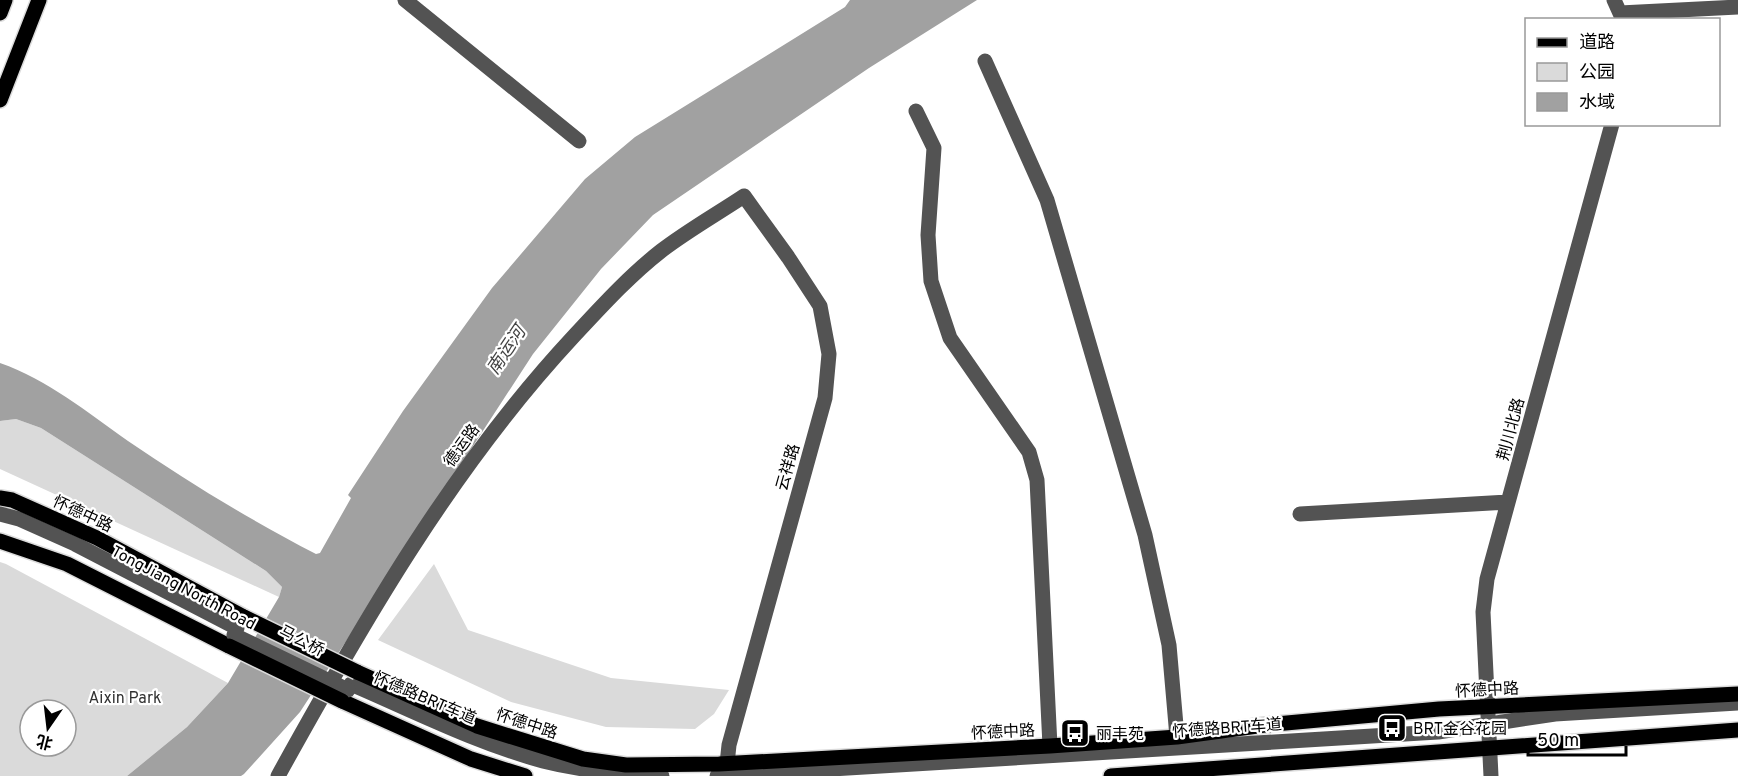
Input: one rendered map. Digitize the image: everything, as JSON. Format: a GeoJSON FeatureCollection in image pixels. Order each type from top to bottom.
{"type":"FeatureCollection","features":[{"type":"Feature","properties":{"kind":"main road"},"geometry":{"type":"LineString","coordinates":[[0,13],[5,0]]}},
{"type":"Feature","properties":{"kind":"main road"},"geometry":{"type":"LineString","coordinates":[[0,100],[39,0]]}},
{"type":"Feature","properties":{"kind":"main road","name":"怀德中路"},"geometry":{"type":"LineString","coordinates":[[4,497],[97,538],[236,631]]}},
{"type":"Feature","properties":{"kind":"main road"},"geometry":{"type":"LineString","coordinates":[[0,540],[236,631],[349,687],[471,759],[525,776]]}},
{"type":"Feature","properties":{"kind":"main road","name":"马公桥"},"geometry":{"type":"LineString","coordinates":[[236,631],[349,687]]}},
{"type":"Feature","properties":{"kind":"main road","name":"怀德中路"},"geometry":{"type":"LineString","coordinates":[[349,687],[583,759],[626,765],[727,764],[1050,746],[1177,737],[1265,725],[1488,706],[1738,694]]}},
{"type":"Feature","properties":{"kind":"main road"},"geometry":{"type":"LineString","coordinates":[[1112,776],[1738,730]]}},
{"type":"Feature","properties":{"kind":"street"},"geometry":{"type":"LineString","coordinates":[[405,0],[579,141]]}},
{"type":"Feature","properties":{"kind":"street"},"geometry":{"type":"LineString","coordinates":[[1619,11],[1738,7]]}},
{"type":"Feature","properties":{"kind":"street"},"geometry":{"type":"LineString","coordinates":[[985,61],[1047,200],[1145,535],[1169,645],[1177,737]]}},
{"type":"Feature","properties":{"kind":"street"},"geometry":{"type":"LineString","coordinates":[[916,111],[934,148],[928,235],[931,281],[950,338],[1029,452],[1037,480],[1050,746]]}},
{"type":"Feature","properties":{"kind":"street","name":"荆川北路"},"geometry":{"type":"LineString","coordinates":[[1491,776],[1483,612],[1488,579],[1611,126]]}},
{"type":"Feature","properties":{"kind":"street","name":"云祥路"},"geometry":{"type":"LineString","coordinates":[[727,764],[729,745],[825,398],[829,354],[820,306],[744,196]]}},
{"type":"Feature","properties":{"kind":"street","name":"德运路"},"geometry":{"type":"LineString","coordinates":[[278,776],[361,629],[469,464],[536,377],[602,306],[661,252],[744,196]]}},
{"type":"Feature","properties":{"kind":"street"},"geometry":{"type":"LineString","coordinates":[[1300,514],[1508,502]]}},
{"type":"Feature","properties":{"kind":"street"},"geometry":{"type":"LineString","coordinates":[[0,514],[19,519],[75,544],[236,631]]}},
{"type":"Feature","properties":{"kind":"street","name":"TongJiang North Road"},"geometry":{"type":"LineString","coordinates":[[0,523],[51,540],[236,631]]}},
{"type":"Feature","properties":{"kind":"street","name":"怀德路BRT车道"},"geometry":{"type":"LineString","coordinates":[[349,687],[477,748],[541,770],[576,776]]}},
{"type":"Feature","properties":{"kind":"street","name":"怀德路BRT车道"},"geometry":{"type":"LineString","coordinates":[[349,687],[481,740],[544,761],[608,773],[662,776]]}},
{"type":"Feature","properties":{"kind":"street","name":"怀德路BRT车道"},"geometry":{"type":"LineString","coordinates":[[878,776],[1428,740],[1555,714],[1738,703]]}},
{"type":"Feature","properties":{"kind":"street","name":"怀德路BRT车道"},"geometry":{"type":"LineString","coordinates":[[717,776],[1438,732],[1556,721],[1738,711]]}},
{"type":"Feature","properties":{"kind":"green space"},"geometry":{"type":"Polygon","coordinates":[[[16,419],[41,428],[266,571],[282,587],[279,597],[0,469],[0,421],[16,419]]]}},
{"type":"Feature","properties":{"kind":"green space","name":"Aixin Park"},"geometry":{"type":"Polygon","coordinates":[[[0,562],[228,683],[187,727],[127,776],[0,776],[0,562]]]}},
{"type":"Feature","properties":{"kind":"green space"},"geometry":{"type":"Polygon","coordinates":[[[434,564],[468,630],[611,678],[729,690],[714,714],[695,729],[606,727],[511,702],[378,640],[434,564]]]}},
{"type":"Feature","properties":{"kind":"water","name":"南运河"},"geometry":{"type":"Polygon","coordinates":[[[850,0],[977,0],[869,68],[653,215],[601,269],[533,354],[300,712],[244,774],[241,776],[127,776],[187,727],[228,683],[279,597],[282,587],[266,571],[41,428],[16,419],[0,421],[0,363],[51,388],[220,500],[316,554],[320,553],[351,498],[348,495],[403,411],[492,288],[585,179],[635,137],[845,7],[850,0]]]}},
{"type":"Feature","properties":{"kind":"place","name":"BRT金谷花园"},"geometry":{"type":"Point","coordinates":[1392,728]}},
{"type":"Feature","properties":{"kind":"place","name":"丽丰苑"},"geometry":{"type":"Point","coordinates":[1075,733]}}]}
